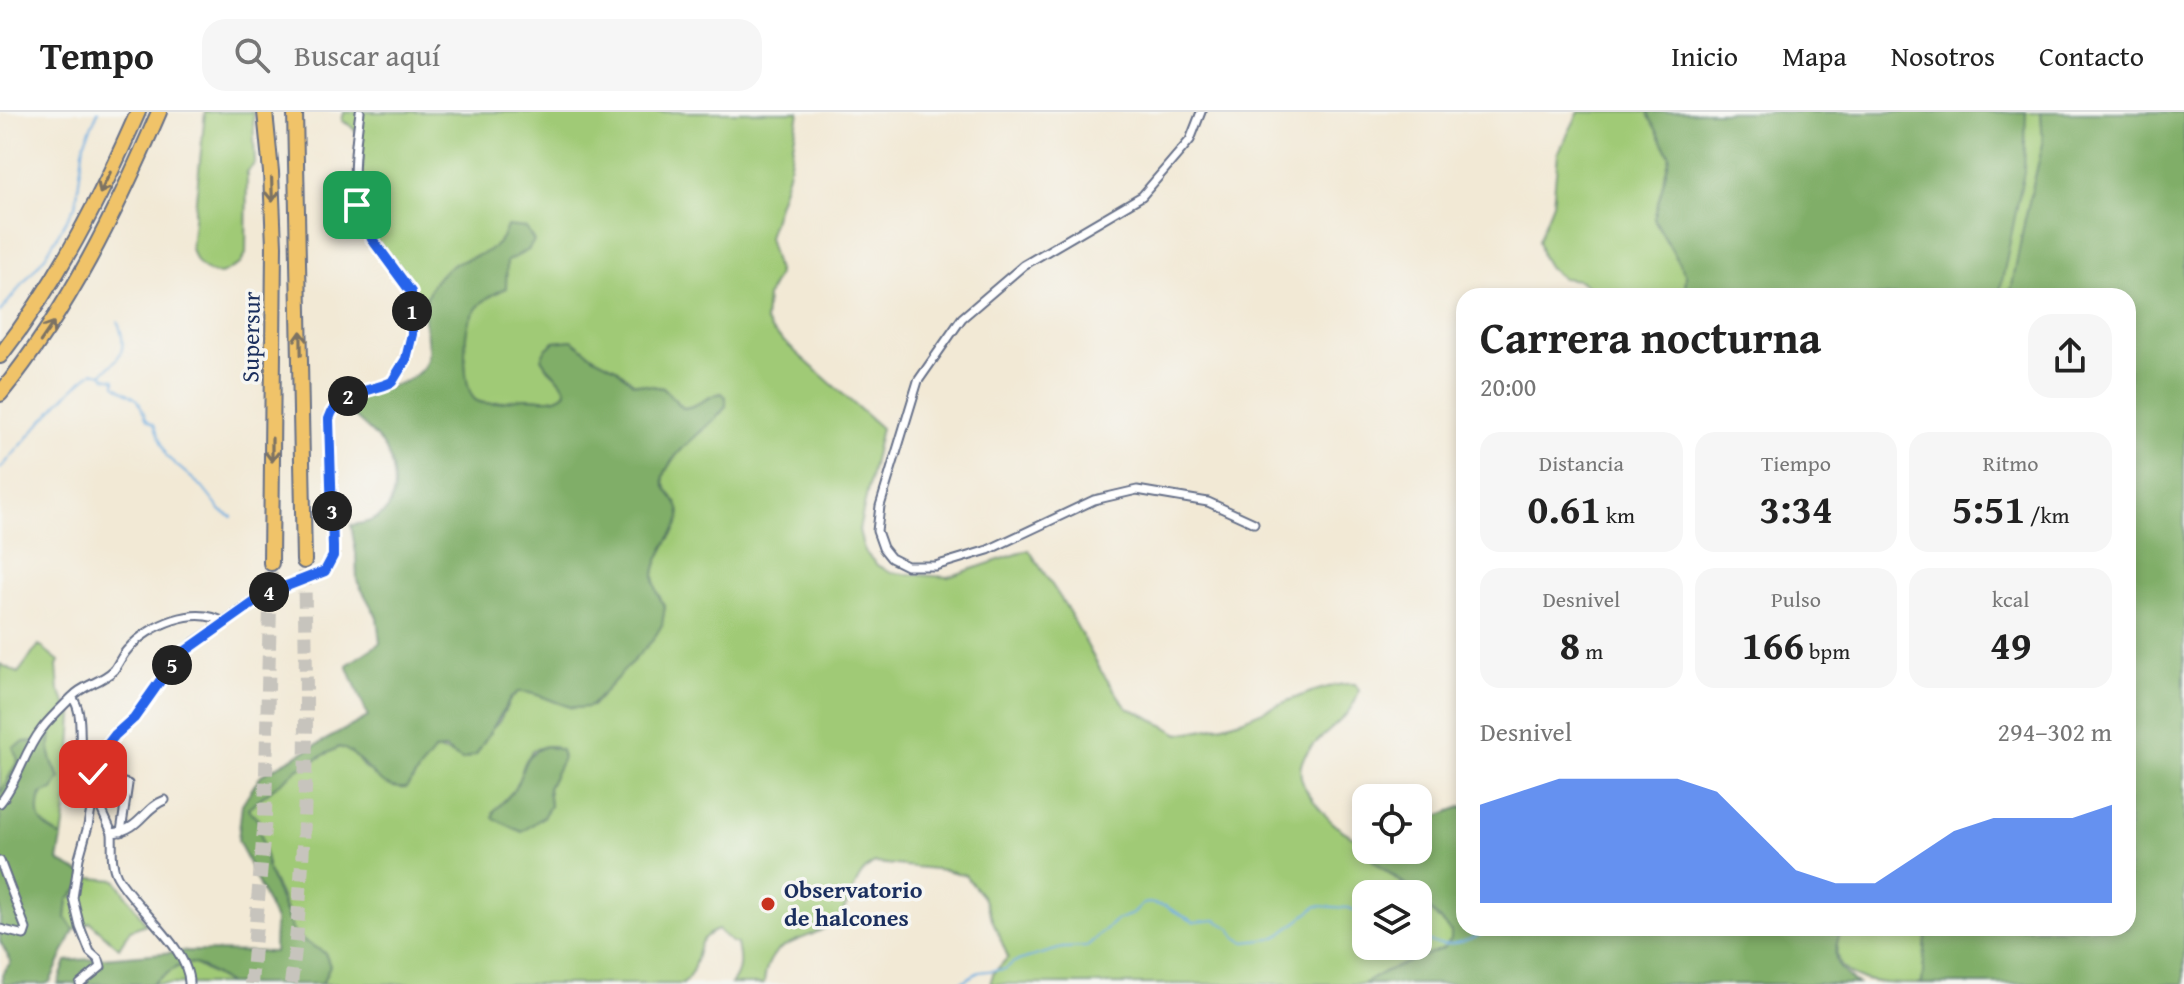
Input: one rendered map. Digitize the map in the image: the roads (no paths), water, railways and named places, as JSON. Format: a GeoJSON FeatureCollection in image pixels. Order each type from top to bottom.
{"type":"FeatureCollection","features":[{"type":"Feature","properties":{"kind":"highway"},"geometry":{"type":"LineString","coordinates":[[0,356],[34,311],[67,257],[105,185],[138,112]]}},
{"type":"Feature","properties":{"kind":"highway"},"geometry":{"type":"LineString","coordinates":[[0,394],[44,336],[85,268],[122,197],[159,112]]}},
{"type":"Feature","properties":{"kind":"highway","name":"Supersur"},"geometry":{"type":"LineString","coordinates":[[265,112],[274,246],[271,563]]}},
{"type":"Feature","properties":{"kind":"highway","name":"Supersur"},"geometry":{"type":"LineString","coordinates":[[295,112],[304,561]]}},
{"type":"Feature","properties":{"kind":"street"},"geometry":{"type":"LineString","coordinates":[[80,984],[101,967],[99,960],[90,952],[73,898],[94,793],[95,761],[115,735],[134,718],[177,657],[266,594],[325,571],[333,556],[329,428],[332,411],[350,395],[392,382],[406,359],[412,334],[411,292],[372,239],[357,205],[355,173],[360,112]]}},
{"type":"Feature","properties":{"kind":"street"},"geometry":{"type":"LineString","coordinates":[[1201,112],[1190,140],[1142,196],[1024,265],[962,318],[918,381],[880,506],[877,531],[883,548],[891,558],[907,566],[935,566],[1007,542],[1094,500],[1137,490],[1208,502],[1254,523]]}},
{"type":"Feature","properties":{"kind":"street"},"geometry":{"type":"LineString","coordinates":[[0,803],[41,729],[82,686],[95,684],[113,670],[128,649],[164,622],[214,616],[225,623]]}},
{"type":"Feature","properties":{"kind":"street"},"geometry":{"type":"LineString","coordinates":[[72,697],[81,717],[81,755],[87,767],[93,773],[128,784],[121,832]]}},
{"type":"Feature","properties":{"kind":"street"},"geometry":{"type":"LineString","coordinates":[[94,793],[112,833],[117,876],[181,956],[188,969],[189,984]]}},
{"type":"Feature","properties":{"kind":"street"},"geometry":{"type":"LineString","coordinates":[[112,833],[137,825],[154,804],[165,800]]}},
{"type":"Feature","properties":{"kind":"street"},"geometry":{"type":"LineString","coordinates":[[0,861],[26,929],[24,935],[0,929]]}},
{"type":"Feature","properties":{"kind":"waterway"},"geometry":{"type":"LineString","coordinates":[[0,312],[46,255],[76,204],[84,143],[98,112]]}},
{"type":"Feature","properties":{"kind":"waterway"},"geometry":{"type":"LineString","coordinates":[[0,469],[68,394],[93,372],[102,374],[114,362],[123,346],[118,322]]}},
{"type":"Feature","properties":{"kind":"waterway"},"geometry":{"type":"LineString","coordinates":[[102,374],[115,379],[115,385],[138,400],[147,420],[154,424],[167,457],[202,487],[221,511],[232,517]]}},
{"type":"Feature","properties":{"kind":"waterway"},"geometry":{"type":"LineString","coordinates":[[957,984],[979,972],[1005,969],[1014,962],[1062,948],[1086,947],[1116,920],[1133,914],[1143,904],[1165,906],[1194,922],[1216,920],[1245,942],[1280,935],[1317,906],[1352,909]]}},
{"type":"Feature","properties":{"kind":"waterway"},"geometry":{"type":"LineString","coordinates":[[1432,942],[1447,944],[1478,936]]}},
{"type":"Feature","properties":{"kind":"tunnel"},"geometry":{"type":"LineString","coordinates":[[291,984],[304,826],[304,561]]}},
{"type":"Feature","properties":{"kind":"tunnel"},"geometry":{"type":"LineString","coordinates":[[251,984],[265,817],[271,563]]}},
{"type":"Feature","properties":{"kind":"place","name":"Observatorio de halcones"},"geometry":{"type":"Point","coordinates":[768,904]}}]}
